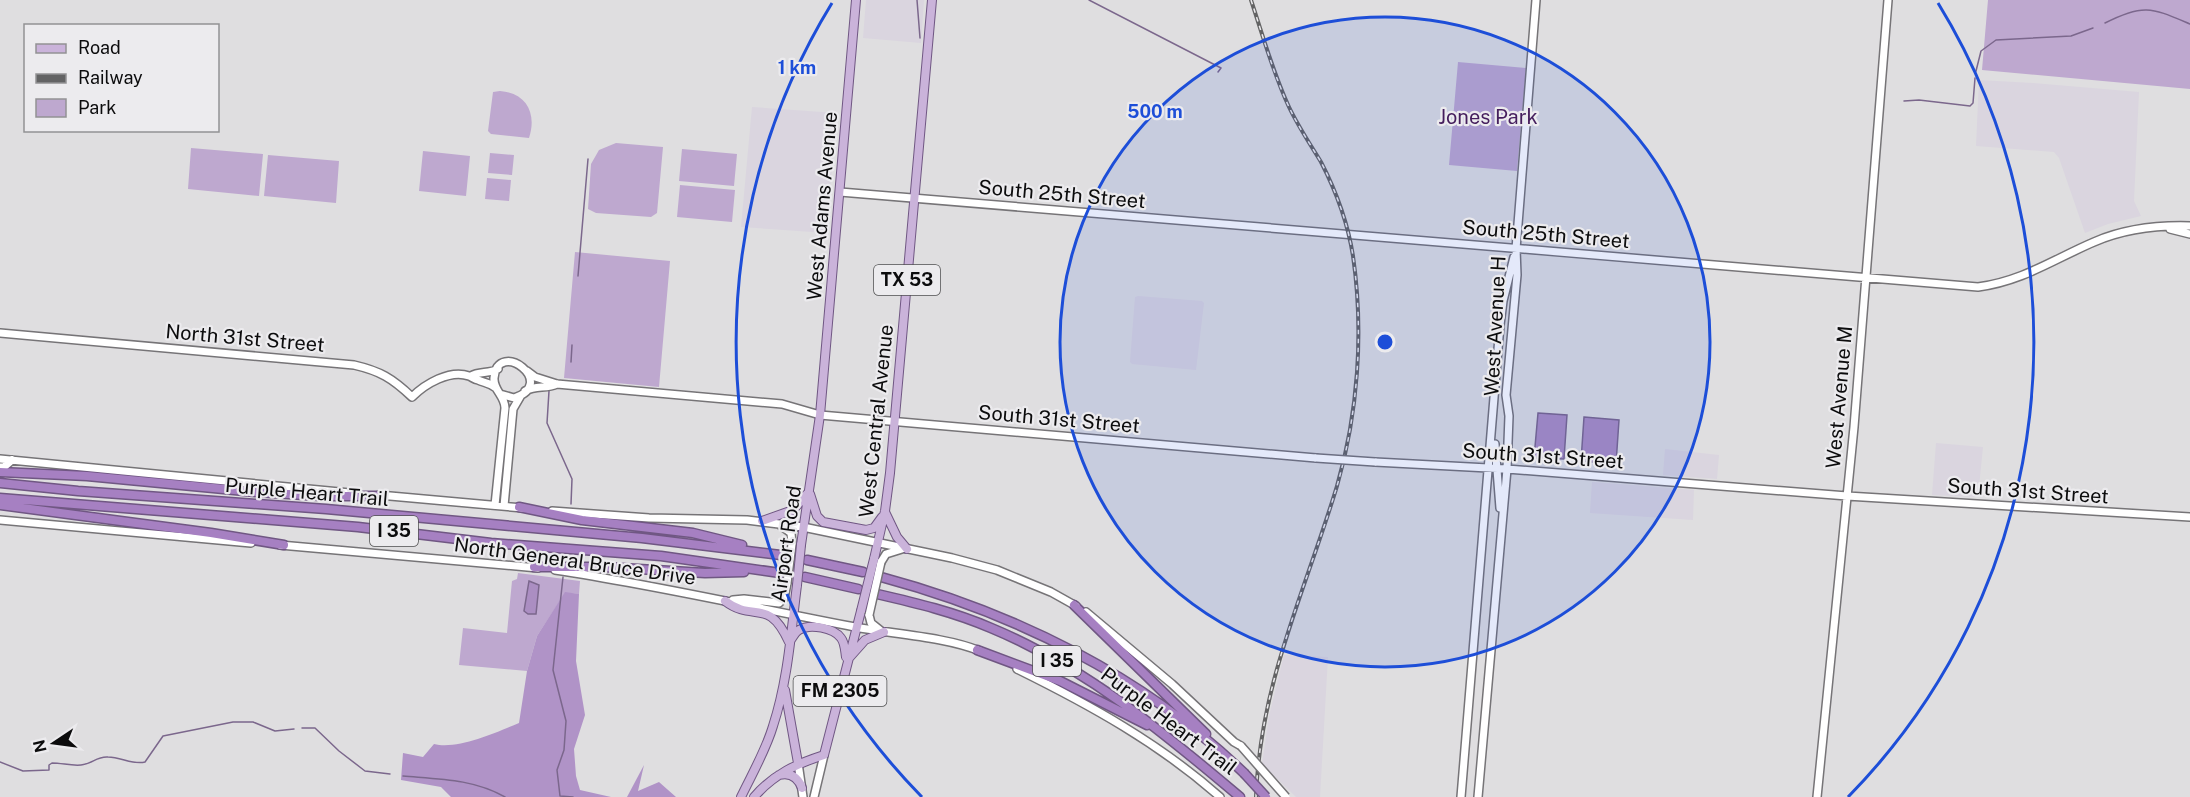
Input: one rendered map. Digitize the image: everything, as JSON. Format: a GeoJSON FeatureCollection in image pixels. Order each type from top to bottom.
{"type":"FeatureCollection","features":[{"type":"Feature","properties":{"kind":"highway"},"geometry":{"type":"LineString","coordinates":[[0,472],[87,476],[255,492],[321,496],[384,496]]}},
{"type":"Feature","properties":{"kind":"highway","name":"Purple Heart Trail"},"geometry":{"type":"LineString","coordinates":[[0,483],[326,509],[642,538],[786,555],[693,533],[582,520],[519,507]]}},
{"type":"Feature","properties":{"kind":"highway","name":"Purple Heart Trail"},"geometry":{"type":"LineString","coordinates":[[0,498],[358,527],[491,543],[661,556],[770,571],[787,579]]}},
{"type":"Feature","properties":{"kind":"highway"},"geometry":{"type":"LineString","coordinates":[[0,505],[211,532],[284,545]]}},
{"type":"Feature","properties":{"kind":"highway"},"geometry":{"type":"LineString","coordinates":[[807,560],[863,572]]}},
{"type":"Feature","properties":{"kind":"highway"},"geometry":{"type":"LineString","coordinates":[[534,567],[605,567],[705,573],[770,571]]}},
{"type":"Feature","properties":{"kind":"highway"},"geometry":{"type":"LineString","coordinates":[[805,577],[858,589]]}},
{"type":"Feature","properties":{"kind":"highway","name":"Purple Heart Trail"},"geometry":{"type":"LineString","coordinates":[[881,577],[950,597],[1001,616],[1057,642],[1110,671],[1202,736],[1244,773],[1266,797]]}},
{"type":"Feature","properties":{"kind":"highway","name":"Purple Heart Trail"},"geometry":{"type":"LineString","coordinates":[[877,594],[956,615],[992,628],[1029,646],[1103,689],[1170,737],[1240,797]]}},
{"type":"Feature","properties":{"kind":"highway"},"geometry":{"type":"LineString","coordinates":[[1074,605],[1186,713],[1244,773]]}},
{"type":"Feature","properties":{"kind":"highway"},"geometry":{"type":"LineString","coordinates":[[978,650],[1060,681],[1170,737]]}},
{"type":"Feature","properties":{"kind":"main road","name":"West Adams Avenue"},"geometry":{"type":"LineString","coordinates":[[820,415],[856,0]]}},
{"type":"Feature","properties":{"kind":"main road","name":"West Central Avenue"},"geometry":{"type":"LineString","coordinates":[[856,627],[865,613],[878,561],[878,542],[885,511],[895,422],[932,0]]}},
{"type":"Feature","properties":{"kind":"main road","name":"West Avenue H"},"geometry":{"type":"LineString","coordinates":[[1478,797],[1507,469],[1509,416],[1506,395],[1517,275],[1516,249],[1536,0]]}},
{"type":"Feature","properties":{"kind":"main road","name":"West Avenue M"},"geometry":{"type":"LineString","coordinates":[[1817,797],[1847,496],[1873,204],[1888,0]]}},
{"type":"Feature","properties":{"kind":"main road","name":"South 25th Street"},"geometry":{"type":"LineString","coordinates":[[840,192],[1978,287],[1997,284],[2028,274],[2115,234],[2138,228],[2190,226]]}},
{"type":"Feature","properties":{"kind":"main road","name":"South 25th Street"},"geometry":{"type":"LineString","coordinates":[[2164,227],[2190,234]]}},
{"type":"Feature","properties":{"kind":"main road","name":"West Avenue H"},"geometry":{"type":"LineString","coordinates":[[1461,797],[1493,469],[1492,424],[1502,309],[1516,249]]}},
{"type":"Feature","properties":{"kind":"main road","name":"North 31st Street"},"geometry":{"type":"LineString","coordinates":[[0,333],[354,365],[376,370],[389,377],[412,396],[436,380],[458,375],[471,376],[476,373],[489,373],[498,369]]}},
{"type":"Feature","properties":{"kind":"main road"},"geometry":{"type":"LineString","coordinates":[[495,505],[505,408],[494,377],[505,363],[511,362],[523,366],[535,377],[557,384],[782,404],[820,415],[895,422]]}},
{"type":"Feature","properties":{"kind":"main road"},"geometry":{"type":"LineString","coordinates":[[504,506],[513,409],[530,382],[527,370]]}},
{"type":"Feature","properties":{"kind":"main road"},"geometry":{"type":"LineString","coordinates":[[471,376],[475,380],[489,384],[509,398],[531,388],[550,387],[557,384]]}},
{"type":"Feature","properties":{"kind":"main road","name":"Airport Road"},"geometry":{"type":"LineString","coordinates":[[741,797],[770,735],[785,677],[803,527],[820,415]]}},
{"type":"Feature","properties":{"kind":"main road","name":"South 31st Street"},"geometry":{"type":"LineString","coordinates":[[895,422],[1316,458],[1507,469],[1847,496],[2190,517]]}},
{"type":"Feature","properties":{"kind":"main road"},"geometry":{"type":"LineString","coordinates":[[0,459],[384,496],[649,518],[762,522],[803,527],[878,542],[997,570],[1052,592],[1094,618],[1241,746],[1286,797]]}},
{"type":"Feature","properties":{"kind":"main road"},"geometry":{"type":"LineString","coordinates":[[0,467],[4,467],[12,460]]}},
{"type":"Feature","properties":{"kind":"main road"},"geometry":{"type":"LineString","coordinates":[[1493,469],[1499,506],[1503,512]]}},
{"type":"Feature","properties":{"kind":"main road"},"geometry":{"type":"LineString","coordinates":[[809,490],[817,516],[823,522],[866,530],[878,524],[885,511]]}},
{"type":"Feature","properties":{"kind":"main road"},"geometry":{"type":"LineString","coordinates":[[762,522],[794,510],[809,490]]}},
{"type":"Feature","properties":{"kind":"main road"},"geometry":{"type":"LineString","coordinates":[[885,511],[897,537],[907,549]]}},
{"type":"Feature","properties":{"kind":"main road","name":"North General Bruce Drive"},"geometry":{"type":"LineString","coordinates":[[0,520],[534,567],[965,646],[1070,694],[1137,734],[1183,766],[1220,797]]}},
{"type":"Feature","properties":{"kind":"main road"},"geometry":{"type":"LineString","coordinates":[[725,601],[744,599],[779,603],[784,598],[792,544],[791,533],[779,524]]}},
{"type":"Feature","properties":{"kind":"main road"},"geometry":{"type":"LineString","coordinates":[[878,561],[894,550],[907,549]]}},
{"type":"Feature","properties":{"kind":"main road"},"geometry":{"type":"LineString","coordinates":[[725,601],[735,608],[770,615],[779,623],[789,644]]}},
{"type":"Feature","properties":{"kind":"main road"},"geometry":{"type":"LineString","coordinates":[[865,613],[871,623],[884,632]]}},
{"type":"Feature","properties":{"kind":"main road"},"geometry":{"type":"LineString","coordinates":[[789,644],[797,630],[814,627],[826,629],[842,639],[847,662]]}},
{"type":"Feature","properties":{"kind":"main road","name":"FM 2305"},"geometry":{"type":"LineString","coordinates":[[814,797],[856,627]]}},
{"type":"Feature","properties":{"kind":"main road"},"geometry":{"type":"LineString","coordinates":[[847,662],[865,640],[884,632]]}},
{"type":"Feature","properties":{"kind":"main road","name":"Airport Road"},"geometry":{"type":"LineString","coordinates":[[785,677],[788,713],[798,763]]}},
{"type":"Feature","properties":{"kind":"main road"},"geometry":{"type":"LineString","coordinates":[[754,797],[777,775],[798,763],[824,755]]}},
{"type":"Feature","properties":{"kind":"main road"},"geometry":{"type":"LineString","coordinates":[[798,763],[803,797]]}},
{"type":"Feature","properties":{"kind":"main road"},"geometry":{"type":"LineString","coordinates":[[777,775],[792,775],[798,779],[802,788]]}},
{"type":"Feature","properties":{"kind":"shaded area"},"geometry":{"type":"Polygon","coordinates":[[[866,0],[924,0],[921,43],[863,38],[866,0]]]}},
{"type":"Feature","properties":{"kind":"shaded area"},"geometry":{"type":"Polygon","coordinates":[[[1979,80],[2139,92],[2134,201],[2141,216],[2108,224],[2085,233],[2059,158],[2054,152],[1976,146],[1979,80]]]}},
{"type":"Feature","properties":{"kind":"shaded area"},"geometry":{"type":"Polygon","coordinates":[[[752,107],[836,113],[827,233],[741,227],[752,107]]]}},
{"type":"Feature","properties":{"kind":"shaded area"},"geometry":{"type":"Polygon","coordinates":[[[1135,297],[1204,303],[1196,370],[1130,362],[1135,297]]]}},
{"type":"Feature","properties":{"kind":"shaded area"},"geometry":{"type":"Polygon","coordinates":[[[1538,413],[1567,415],[1564,459],[1534,458],[1538,413]]]}},
{"type":"Feature","properties":{"kind":"shaded area"},"geometry":{"type":"Polygon","coordinates":[[[1584,417],[1619,420],[1616,464],[1581,461],[1584,417]]]}},
{"type":"Feature","properties":{"kind":"shaded area"},"geometry":{"type":"Polygon","coordinates":[[[1936,443],[1983,447],[1978,497],[1932,495],[1936,443]]]}},
{"type":"Feature","properties":{"kind":"shaded area"},"geometry":{"type":"Polygon","coordinates":[[[1665,449],[1719,455],[1717,479],[1663,475],[1665,449]]]}},
{"type":"Feature","properties":{"kind":"shaded area"},"geometry":{"type":"Polygon","coordinates":[[[1592,482],[1694,490],[1693,520],[1590,513],[1592,482]]]}},
{"type":"Feature","properties":{"kind":"shaded area"},"geometry":{"type":"Polygon","coordinates":[[[529,581],[539,585],[536,614],[528,614],[524,611],[529,581]]]}},
{"type":"Feature","properties":{"kind":"shaded area"},"geometry":{"type":"Polygon","coordinates":[[[565,592],[579,594],[576,661],[585,715],[574,749],[576,776],[580,790],[611,797],[451,797],[441,787],[401,780],[403,753],[423,757],[434,744],[454,745],[519,723],[527,671],[537,636],[565,592]]]}},
{"type":"Feature","properties":{"kind":"shaded area"},"geometry":{"type":"Polygon","coordinates":[[[1284,655],[1328,657],[1320,797],[1296,797],[1262,764],[1269,716],[1284,655]]]}},
{"type":"Feature","properties":{"kind":"shaded area"},"geometry":{"type":"Polygon","coordinates":[[[644,765],[638,791],[659,782],[676,797],[627,797],[644,765]]]}},
{"type":"Feature","properties":{"kind":"green space"},"geometry":{"type":"Polygon","coordinates":[[[1988,0],[2190,0],[2190,89],[1982,70],[1988,0]]]}},
{"type":"Feature","properties":{"kind":"green space","name":"Jones Park"},"geometry":{"type":"Polygon","coordinates":[[[1458,62],[1526,68],[1517,171],[1449,165],[1458,62]]]}},
{"type":"Feature","properties":{"kind":"green space"},"geometry":{"type":"Polygon","coordinates":[[[500,91],[517,96],[528,106],[532,121],[529,138],[491,134],[488,131],[493,92],[500,91]]]}},
{"type":"Feature","properties":{"kind":"green space"},"geometry":{"type":"Polygon","coordinates":[[[616,143],[663,147],[657,213],[651,217],[596,213],[588,209],[591,164],[599,150],[616,143]]]}},
{"type":"Feature","properties":{"kind":"green space"},"geometry":{"type":"Polygon","coordinates":[[[191,148],[263,154],[259,196],[188,189],[191,148]]]}},
{"type":"Feature","properties":{"kind":"green space"},"geometry":{"type":"Polygon","coordinates":[[[682,149],[737,154],[734,186],[679,181],[682,149]]]}},
{"type":"Feature","properties":{"kind":"green space"},"geometry":{"type":"Polygon","coordinates":[[[423,151],[470,156],[466,196],[419,191],[423,151]]]}},
{"type":"Feature","properties":{"kind":"green space"},"geometry":{"type":"Polygon","coordinates":[[[490,153],[514,155],[512,175],[488,173],[490,153]]]}},
{"type":"Feature","properties":{"kind":"green space"},"geometry":{"type":"Polygon","coordinates":[[[268,155],[339,161],[336,203],[264,196],[268,155]]]}},
{"type":"Feature","properties":{"kind":"green space"},"geometry":{"type":"Polygon","coordinates":[[[487,178],[511,180],[509,201],[485,199],[487,178]]]}},
{"type":"Feature","properties":{"kind":"green space"},"geometry":{"type":"Polygon","coordinates":[[[680,185],[735,190],[732,222],[677,217],[680,185]]]}},
{"type":"Feature","properties":{"kind":"green space"},"geometry":{"type":"Polygon","coordinates":[[[575,252],[670,261],[659,387],[564,378],[575,252]]]}},
{"type":"Feature","properties":{"kind":"green space"},"geometry":{"type":"Polygon","coordinates":[[[518,573],[580,581],[579,594],[565,593],[537,636],[527,671],[459,665],[463,628],[507,633],[512,581],[517,579],[518,573]]]}},
{"type":"Feature","properties":{"kind":"waterway"},"geometry":{"type":"LineString","coordinates":[[917,0],[920,38]]}},
{"type":"Feature","properties":{"kind":"waterway"},"geometry":{"type":"LineString","coordinates":[[1089,0],[1221,68],[1218,72]]}},
{"type":"Feature","properties":{"kind":"waterway"},"geometry":{"type":"LineString","coordinates":[[2105,23],[2129,12],[2148,10],[2157,11],[2190,24]]}},
{"type":"Feature","properties":{"kind":"waterway"},"geometry":{"type":"LineString","coordinates":[[1976,71],[1981,51],[1996,40],[2071,36],[2093,28]]}},
{"type":"Feature","properties":{"kind":"waterway"},"geometry":{"type":"LineString","coordinates":[[1904,101],[1919,100],[1970,106],[1973,103],[1975,78]]}},
{"type":"Feature","properties":{"kind":"waterway"},"geometry":{"type":"LineString","coordinates":[[578,276],[588,159]]}},
{"type":"Feature","properties":{"kind":"waterway"},"geometry":{"type":"LineString","coordinates":[[571,362],[572,345]]}},
{"type":"Feature","properties":{"kind":"waterway"},"geometry":{"type":"LineString","coordinates":[[549,391],[547,423],[572,479],[571,504]]}},
{"type":"Feature","properties":{"kind":"waterway"},"geometry":{"type":"LineString","coordinates":[[563,577],[553,670],[566,721],[564,750],[557,770],[560,796],[573,797]]}},
{"type":"Feature","properties":{"kind":"waterway"},"geometry":{"type":"LineString","coordinates":[[0,762],[23,771],[49,770],[49,765],[52,763],[81,765],[104,757],[140,763],[145,762],[163,736],[233,722],[253,722],[275,731],[294,729]]}},
{"type":"Feature","properties":{"kind":"waterway"},"geometry":{"type":"LineString","coordinates":[[302,728],[315,728],[365,771],[390,774]]}},
{"type":"Feature","properties":{"kind":"waterway"},"geometry":{"type":"LineString","coordinates":[[403,776],[468,783],[505,797]]}},
{"type":"Feature","properties":{"kind":"railway"},"geometry":{"type":"LineString","coordinates":[[1251,0],[1283,94],[1296,121],[1321,162],[1345,220],[1353,256],[1358,314],[1357,372],[1350,430],[1337,486],[1275,676],[1259,755],[1256,797]]}}]}
